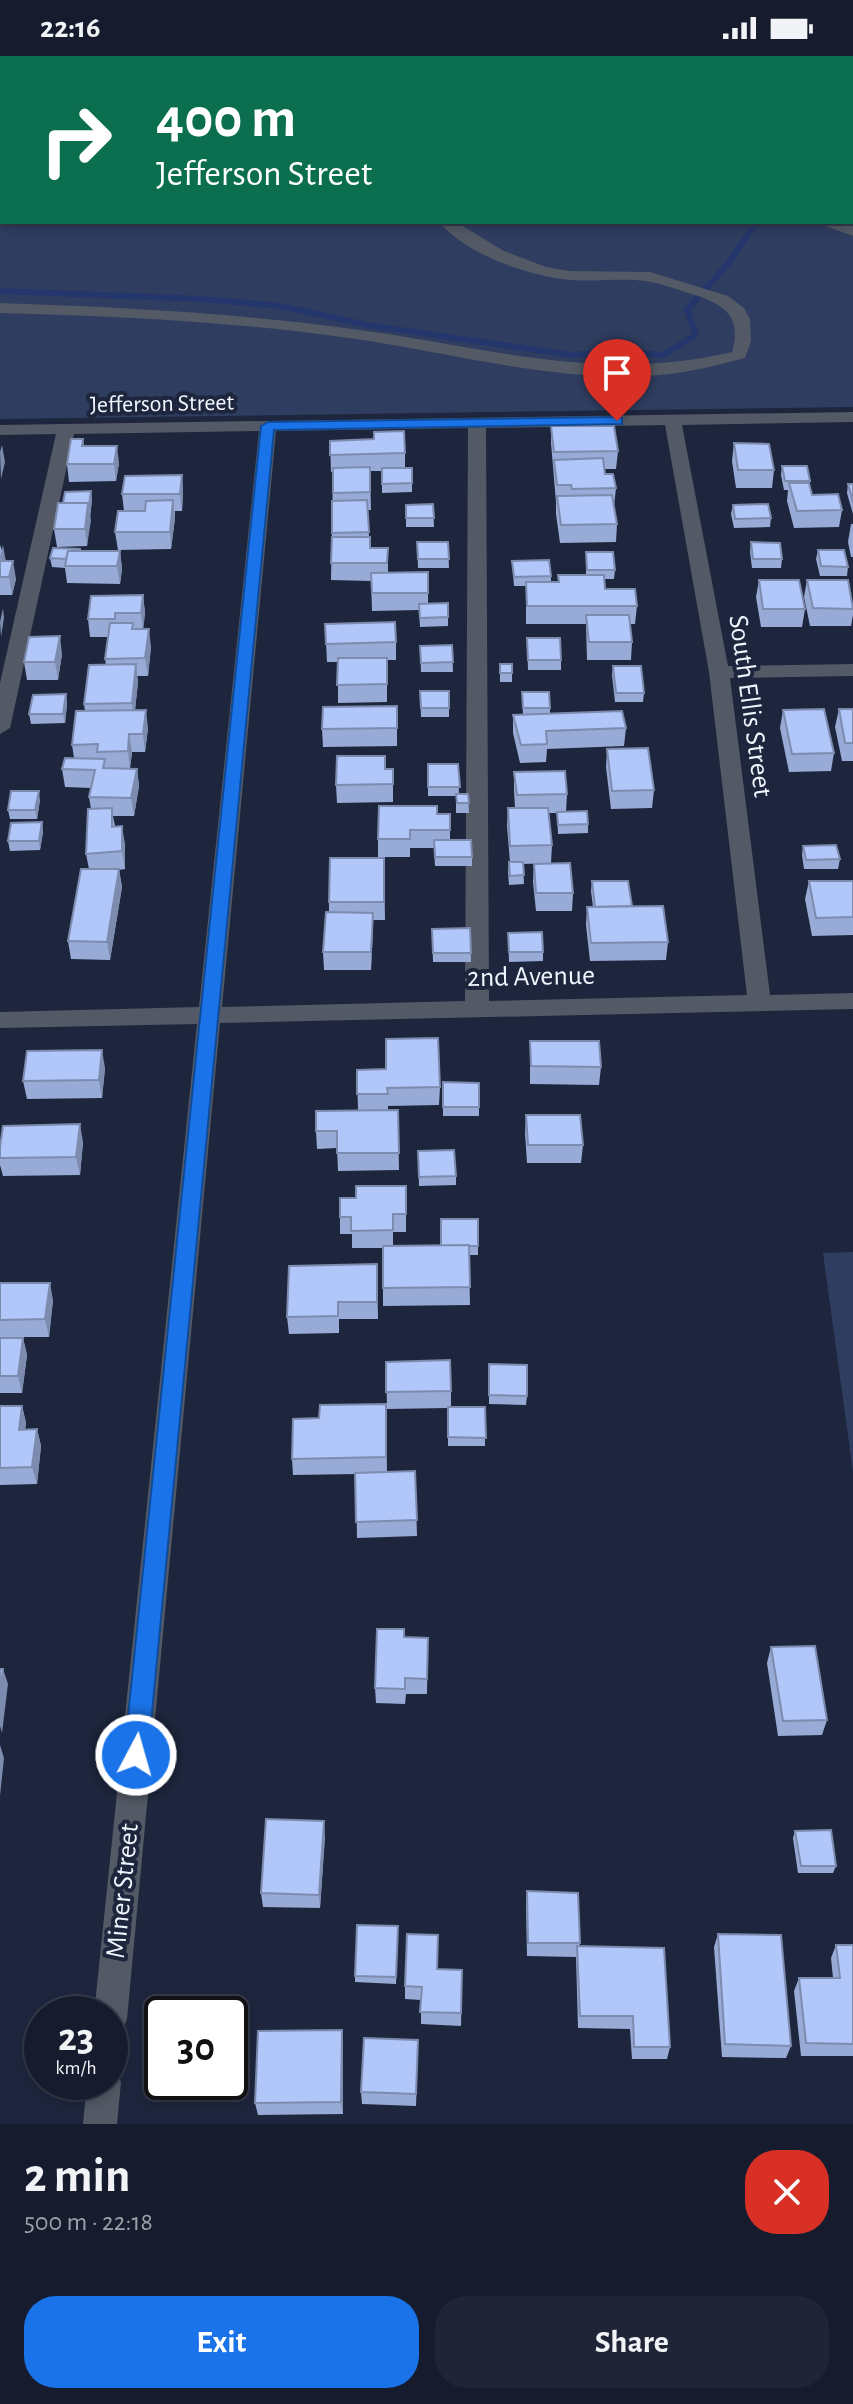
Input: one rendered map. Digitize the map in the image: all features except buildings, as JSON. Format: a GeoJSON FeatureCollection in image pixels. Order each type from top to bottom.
{"type":"FeatureCollection","features":[{"type":"Feature","properties":{"kind":"street"},"geometry":{"type":"LineString","coordinates":[[0,308],[261,323],[357,335],[503,361],[589,370],[658,371],[708,365],[739,355],[744,340],[743,318],[733,305],[717,296],[650,277],[560,275],[533,269],[463,236],[449,224]]}},
{"type":"Feature","properties":{"kind":"street"},"geometry":{"type":"LineString","coordinates":[[830,224],[853,231]]}},
{"type":"Feature","properties":{"kind":"street","name":"Jefferson Street"},"geometry":{"type":"LineString","coordinates":[[0,430],[853,417]]}},
{"type":"Feature","properties":{"kind":"street","name":"South Ellis Street"},"geometry":{"type":"LineString","coordinates":[[673,420],[719,672],[759,1002]]}},
{"type":"Feature","properties":{"kind":"street"},"geometry":{"type":"LineString","coordinates":[[477,423],[477,1008]]}},
{"type":"Feature","properties":{"kind":"street","name":"Miner Street"},"geometry":{"type":"LineString","coordinates":[[112,1996],[268,426]]}},
{"type":"Feature","properties":{"kind":"street"},"geometry":{"type":"LineString","coordinates":[[0,728],[66,429]]}},
{"type":"Feature","properties":{"kind":"street"},"geometry":{"type":"LineString","coordinates":[[719,672],[853,670]]}},
{"type":"Feature","properties":{"kind":"street","name":"2nd Avenue"},"geometry":{"type":"LineString","coordinates":[[0,1020],[853,1001]]}},
{"type":"Feature","properties":{"kind":"street"},"geometry":{"type":"LineString","coordinates":[[100,2124],[102,2100]]}},
{"type":"Feature","properties":{"kind":"shaded area"},"geometry":{"type":"Polygon","coordinates":[[[0,224],[853,224],[853,407],[0,419],[0,224]]]}},
{"type":"Feature","properties":{"kind":"shaded area"},"geometry":{"type":"Polygon","coordinates":[[[853,1252],[853,1472],[823,1253],[853,1252]]]}},
{"type":"Feature","properties":{"kind":"waterway"},"geometry":{"type":"LineString","coordinates":[[0,291],[202,299],[280,306],[367,325],[570,355],[618,352],[663,355],[696,335],[687,310],[726,266],[756,224]]}},
{"type":"Feature","properties":{"kind":"route"},"geometry":{"type":"LineString","coordinates":[[136,1755],[268,426],[617,421]]}}]}
